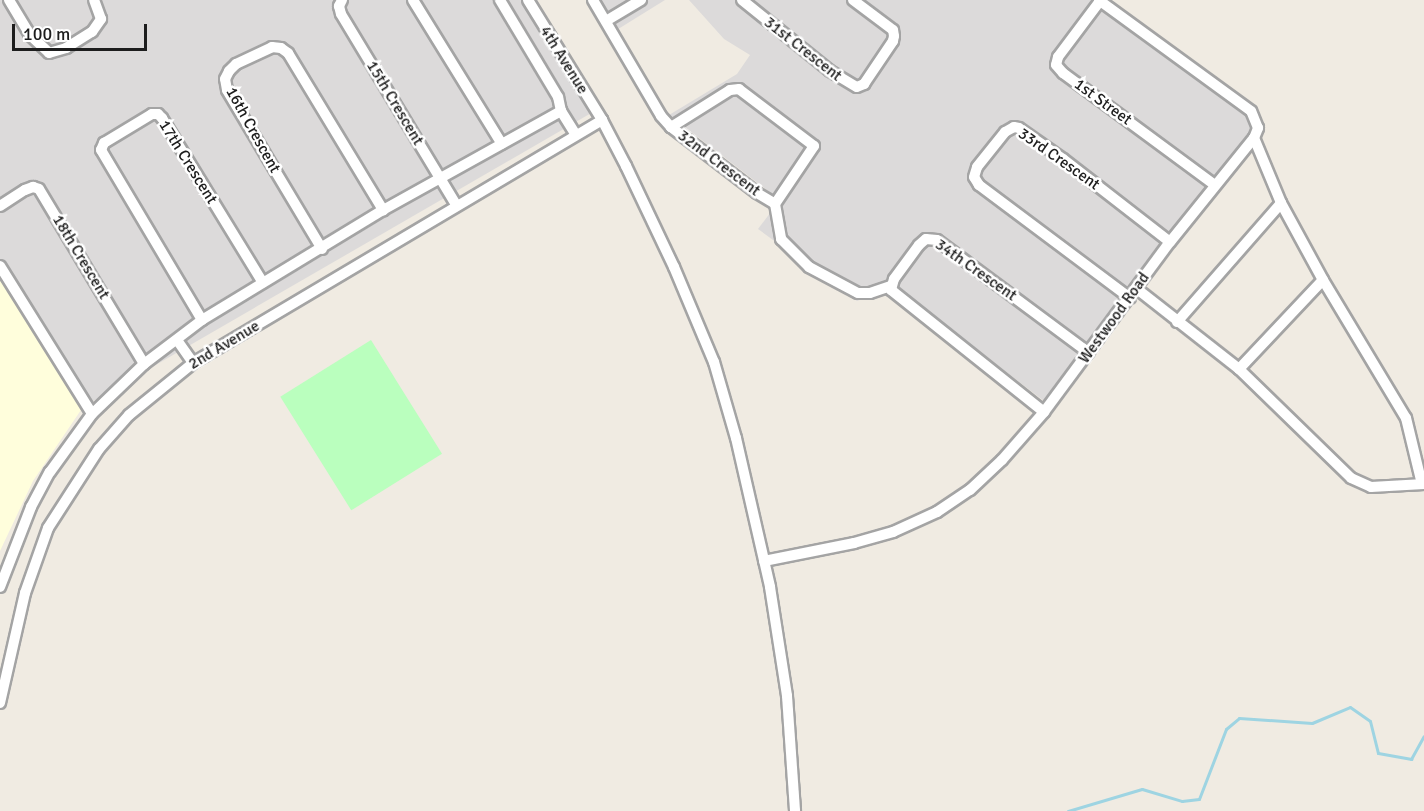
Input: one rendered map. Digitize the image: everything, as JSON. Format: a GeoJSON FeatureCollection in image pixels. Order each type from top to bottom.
{"type":"FeatureCollection","features":[{"type":"Feature","properties":{"kind":"street"},"geometry":{"type":"LineString","coordinates":[[9,0],[30,35],[49,53],[66,48],[92,32],[101,19],[94,0]]}},
{"type":"Feature","properties":{"kind":"street","name":"15th Crescent"},"geometry":{"type":"LineString","coordinates":[[342,0],[339,6],[341,14],[456,205]]}},
{"type":"Feature","properties":{"kind":"street"},"geometry":{"type":"LineString","coordinates":[[413,0],[502,144]]}},
{"type":"Feature","properties":{"kind":"street"},"geometry":{"type":"LineString","coordinates":[[500,0],[558,97],[561,111],[576,135]]}},
{"type":"Feature","properties":{"kind":"street","name":"4th Avenue"},"geometry":{"type":"LineString","coordinates":[[528,0],[602,120],[674,267],[714,362],[736,438],[781,646],[795,811]]}},
{"type":"Feature","properties":{"kind":"street","name":"32nd Crescent"},"geometry":{"type":"LineString","coordinates":[[593,0],[650,101],[671,127],[738,180],[775,204],[814,146],[739,89],[730,90],[671,127]]}},
{"type":"Feature","properties":{"kind":"street"},"geometry":{"type":"LineString","coordinates":[[606,21],[641,0]]}},
{"type":"Feature","properties":{"kind":"street","name":"31st Crescent"},"geometry":{"type":"LineString","coordinates":[[742,0],[822,65],[846,83],[856,87],[864,84],[893,41],[894,36],[892,30],[853,0]]}},
{"type":"Feature","properties":{"kind":"street"},"geometry":{"type":"LineString","coordinates":[[1100,0],[1251,111],[1258,128],[1254,138],[1281,203],[1323,280],[1406,418],[1423,484],[1371,487],[1351,478],[1239,369],[1177,322],[1133,293]]}},
{"type":"Feature","properties":{"kind":"street","name":"1st Street"},"geometry":{"type":"LineString","coordinates":[[1100,0],[1058,57],[1056,65],[1063,73],[1215,185]]}},
{"type":"Feature","properties":{"kind":"street","name":"16th Crescent"},"geometry":{"type":"LineString","coordinates":[[322,249],[227,90],[225,79],[236,64],[272,46],[288,53],[383,210]]}},
{"type":"Feature","properties":{"kind":"street"},"geometry":{"type":"LineString","coordinates":[[0,587],[31,507],[50,472],[92,414],[144,364],[202,320],[383,210],[561,111]]}},
{"type":"Feature","properties":{"kind":"street","name":"17th Crescent"},"geometry":{"type":"LineString","coordinates":[[202,320],[101,150],[104,143],[152,114],[158,114],[263,283]]}},
{"type":"Feature","properties":{"kind":"street","name":"2nd Avenue"},"geometry":{"type":"LineString","coordinates":[[0,703],[25,593],[48,528],[99,449],[136,408],[193,363],[602,120]]}},
{"type":"Feature","properties":{"kind":"street","name":"33rd Crescent"},"geometry":{"type":"LineString","coordinates":[[1133,293],[979,184],[974,177],[977,167],[1005,132],[1014,127],[1019,128],[1170,242]]}},
{"type":"Feature","properties":{"kind":"street","name":"Westwood Road"},"geometry":{"type":"LineString","coordinates":[[764,561],[854,543],[893,532],[936,512],[986,475],[1044,412],[1170,242],[1254,138]]}},
{"type":"Feature","properties":{"kind":"street","name":"18th Crescent"},"geometry":{"type":"LineString","coordinates":[[0,206],[25,190],[33,187],[39,189],[144,364]]}},
{"type":"Feature","properties":{"kind":"street"},"geometry":{"type":"LineString","coordinates":[[1177,322],[1281,203]]}},
{"type":"Feature","properties":{"kind":"street"},"geometry":{"type":"LineString","coordinates":[[775,204],[781,239],[809,267],[858,293],[870,293],[890,286],[893,293],[1044,412]]}},
{"type":"Feature","properties":{"kind":"street","name":"34th Crescent"},"geometry":{"type":"LineString","coordinates":[[890,286],[919,245],[926,239],[933,238],[1089,353]]}},
{"type":"Feature","properties":{"kind":"street"},"geometry":{"type":"LineString","coordinates":[[0,266],[92,414]]}},
{"type":"Feature","properties":{"kind":"street"},"geometry":{"type":"LineString","coordinates":[[1239,369],[1323,280]]}},
{"type":"Feature","properties":{"kind":"street"},"geometry":{"type":"LineString","coordinates":[[177,339],[193,363]]}},
{"type":"Feature","properties":{"kind":"shaded area"},"geometry":{"type":"Polygon","coordinates":[[[0,0],[527,0],[593,112],[83,407],[0,272],[0,0]]]}},
{"type":"Feature","properties":{"kind":"shaded area"},"geometry":{"type":"Polygon","coordinates":[[[598,0],[665,0],[615,31],[598,0]]]}},
{"type":"Feature","properties":{"kind":"shaded area"},"geometry":{"type":"Polygon","coordinates":[[[689,0],[1110,0],[1261,121],[1044,401],[895,286],[857,301],[758,229],[780,200],[669,115],[737,74],[750,55],[724,39],[689,0]]]}},
{"type":"Feature","properties":{"kind":"shaded area"},"geometry":{"type":"Polygon","coordinates":[[[0,272],[83,407],[33,481],[0,551],[0,272]]]}},
{"type":"Feature","properties":{"kind":"green space"},"geometry":{"type":"Polygon","coordinates":[[[371,340],[442,454],[351,510],[280,397],[371,340]]]}},
{"type":"Feature","properties":{"kind":"waterway"},"geometry":{"type":"LineString","coordinates":[[1068,811],[1142,789],[1182,801],[1199,799],[1226,729],[1239,718],[1312,723],[1350,707],[1370,721],[1378,753],[1411,759],[1424,736]]}}]}
